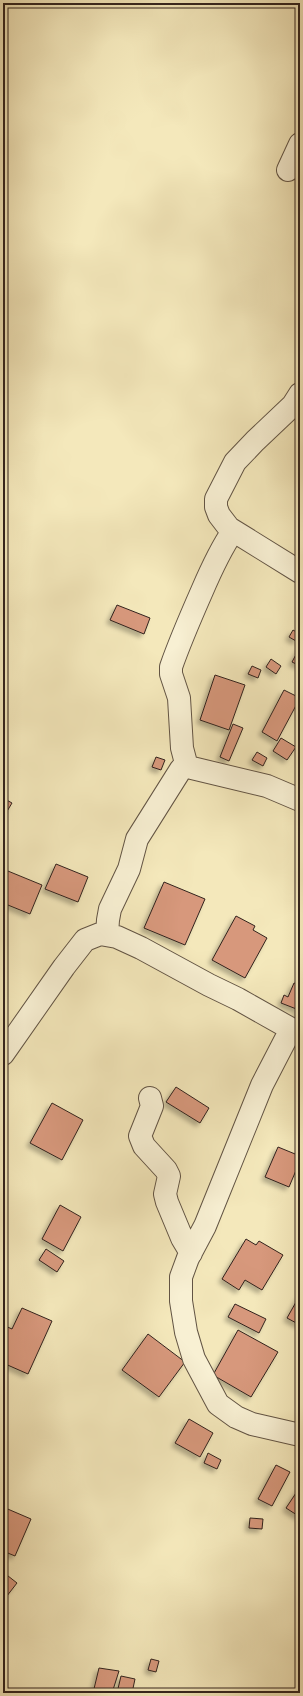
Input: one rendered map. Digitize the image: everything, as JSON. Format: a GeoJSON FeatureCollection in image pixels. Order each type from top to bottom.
{"type":"FeatureCollection","features":[{"type":"Feature","properties":{"kind":"street"},"geometry":{"type":"LineString","coordinates":[[288,170],[300,144]]}},
{"type":"Feature","properties":{"kind":"street"},"geometry":{"type":"LineString","coordinates":[[300,394],[293,405],[255,440],[235,462],[216,499],[216,507],[222,521],[233,531],[300,572]]}},
{"type":"Feature","properties":{"kind":"street"},"geometry":{"type":"LineString","coordinates":[[186,767],[182,748],[180,705],[171,674],[171,666],[204,582],[219,551],[233,531]]}},
{"type":"Feature","properties":{"kind":"street"},"geometry":{"type":"LineString","coordinates":[[107,934],[110,909],[129,869],[137,839],[181,769],[186,767],[267,786],[300,800]]}},
{"type":"Feature","properties":{"kind":"street"},"geometry":{"type":"LineString","coordinates":[[3,1054],[64,967],[86,940],[92,936],[107,934],[141,948],[238,999],[295,1032],[262,1085],[205,1226],[181,1277],[181,1301],[186,1332],[194,1359],[218,1404],[236,1417],[252,1424],[300,1435]]}},
{"type":"Feature","properties":{"kind":"street"},"geometry":{"type":"LineString","coordinates":[[150,1098],[152,1106],[140,1136],[144,1146],[166,1170],[169,1176],[165,1194],[167,1202],[182,1238],[191,1253]]}},
{"type":"Feature","properties":{"kind":"building"},"geometry":{"type":"Polygon","coordinates":[[[117,605],[150,618],[144,634],[110,620],[117,605]]]}},
{"type":"Feature","properties":{"kind":"building"},"geometry":{"type":"Polygon","coordinates":[[[293,630],[300,634],[296,641],[289,637],[293,630]]]}},
{"type":"Feature","properties":{"kind":"building"},"geometry":{"type":"Polygon","coordinates":[[[300,647],[300,666],[292,662],[300,647]]]}},
{"type":"Feature","properties":{"kind":"building"},"geometry":{"type":"Polygon","coordinates":[[[271,659],[281,666],[276,674],[266,667],[271,659]]]}},
{"type":"Feature","properties":{"kind":"building"},"geometry":{"type":"Polygon","coordinates":[[[252,666],[261,670],[258,678],[248,674],[252,666]]]}},
{"type":"Feature","properties":{"kind":"building"},"geometry":{"type":"Polygon","coordinates":[[[215,675],[245,685],[229,730],[200,720],[215,675]]]}},
{"type":"Feature","properties":{"kind":"building"},"geometry":{"type":"Polygon","coordinates":[[[284,690],[300,698],[277,741],[262,732],[284,690]]]}},
{"type":"Feature","properties":{"kind":"building"},"geometry":{"type":"Polygon","coordinates":[[[233,724],[243,728],[229,761],[220,757],[233,724]]]}},
{"type":"Feature","properties":{"kind":"building"},"geometry":{"type":"Polygon","coordinates":[[[281,738],[296,747],[287,760],[273,751],[281,738]]]}},
{"type":"Feature","properties":{"kind":"building"},"geometry":{"type":"Polygon","coordinates":[[[257,752],[267,758],[263,766],[252,760],[257,752]]]}},
{"type":"Feature","properties":{"kind":"building"},"geometry":{"type":"Polygon","coordinates":[[[156,757],[165,760],[161,770],[152,767],[156,757]]]}},
{"type":"Feature","properties":{"kind":"building"},"geometry":{"type":"Polygon","coordinates":[[[3,798],[12,803],[3,818],[3,798]]]}},
{"type":"Feature","properties":{"kind":"building"},"geometry":{"type":"Polygon","coordinates":[[[56,864],[88,877],[78,902],[45,889],[56,864]]]}},
{"type":"Feature","properties":{"kind":"building"},"geometry":{"type":"Polygon","coordinates":[[[3,869],[42,885],[30,914],[3,903],[3,869]]]}},
{"type":"Feature","properties":{"kind":"building"},"geometry":{"type":"Polygon","coordinates":[[[164,882],[205,899],[185,945],[144,928],[164,882]]]}},
{"type":"Feature","properties":{"kind":"building"},"geometry":{"type":"Polygon","coordinates":[[[236,916],[255,926],[253,930],[267,938],[245,978],[212,960],[236,916]]]}},
{"type":"Feature","properties":{"kind":"building"},"geometry":{"type":"Polygon","coordinates":[[[300,977],[300,1024],[294,1022],[299,1010],[281,1003],[284,995],[288,997],[294,983],[297,984],[300,977]]]}},
{"type":"Feature","properties":{"kind":"building"},"geometry":{"type":"Polygon","coordinates":[[[176,1087],[209,1108],[200,1123],[166,1102],[176,1087]]]}},
{"type":"Feature","properties":{"kind":"building"},"geometry":{"type":"Polygon","coordinates":[[[52,1103],[83,1120],[62,1160],[30,1143],[52,1103]]]}},
{"type":"Feature","properties":{"kind":"building"},"geometry":{"type":"Polygon","coordinates":[[[278,1147],[300,1156],[300,1161],[289,1187],[265,1177],[278,1147]]]}},
{"type":"Feature","properties":{"kind":"building"},"geometry":{"type":"Polygon","coordinates":[[[60,1205],[81,1217],[63,1251],[42,1239],[60,1205]]]}},
{"type":"Feature","properties":{"kind":"building"},"geometry":{"type":"Polygon","coordinates":[[[246,1239],[256,1245],[259,1241],[283,1255],[262,1290],[245,1280],[239,1290],[222,1279],[246,1239]]]}},
{"type":"Feature","properties":{"kind":"building"},"geometry":{"type":"Polygon","coordinates":[[[46,1249],[64,1261],[57,1272],[39,1260],[46,1249]]]}},
{"type":"Feature","properties":{"kind":"building"},"geometry":{"type":"Polygon","coordinates":[[[300,1295],[300,1325],[287,1318],[300,1295]]]}},
{"type":"Feature","properties":{"kind":"building"},"geometry":{"type":"Polygon","coordinates":[[[235,1304],[266,1319],[259,1333],[228,1317],[235,1304]]]}},
{"type":"Feature","properties":{"kind":"building"},"geometry":{"type":"Polygon","coordinates":[[[22,1308],[52,1321],[28,1374],[3,1363],[3,1325],[12,1329],[22,1308]]]}},
{"type":"Feature","properties":{"kind":"building"},"geometry":{"type":"Polygon","coordinates":[[[238,1330],[278,1352],[251,1397],[213,1375],[238,1330]]]}},
{"type":"Feature","properties":{"kind":"building"},"geometry":{"type":"Polygon","coordinates":[[[148,1334],[185,1362],[159,1397],[122,1370],[148,1334]]]}},
{"type":"Feature","properties":{"kind":"building"},"geometry":{"type":"Polygon","coordinates":[[[189,1419],[213,1433],[200,1457],[175,1443],[189,1419]]]}},
{"type":"Feature","properties":{"kind":"building"},"geometry":{"type":"Polygon","coordinates":[[[208,1453],[221,1460],[217,1469],[204,1463],[208,1453]]]}},
{"type":"Feature","properties":{"kind":"building"},"geometry":{"type":"Polygon","coordinates":[[[276,1465],[290,1472],[272,1506],[258,1499],[276,1465]]]}},
{"type":"Feature","properties":{"kind":"building"},"geometry":{"type":"Polygon","coordinates":[[[300,1487],[300,1517],[286,1508],[300,1487]]]}},
{"type":"Feature","properties":{"kind":"building"},"geometry":{"type":"Polygon","coordinates":[[[3,1507],[31,1519],[15,1556],[3,1551],[3,1507]]]}},
{"type":"Feature","properties":{"kind":"building"},"geometry":{"type":"Polygon","coordinates":[[[250,1518],[263,1519],[262,1529],[249,1528],[250,1518]]]}},
{"type":"Feature","properties":{"kind":"building"},"geometry":{"type":"Polygon","coordinates":[[[3,1572],[17,1583],[3,1601],[3,1572]]]}},
{"type":"Feature","properties":{"kind":"building"},"geometry":{"type":"Polygon","coordinates":[[[151,1659],[159,1661],[156,1672],[148,1670],[151,1659]]]}},
{"type":"Feature","properties":{"kind":"building"},"geometry":{"type":"Polygon","coordinates":[[[99,1668],[119,1671],[112,1693],[93,1693],[99,1668]]]}},
{"type":"Feature","properties":{"kind":"building"},"geometry":{"type":"Polygon","coordinates":[[[121,1676],[135,1679],[132,1693],[117,1693],[121,1676]]]}}]}
